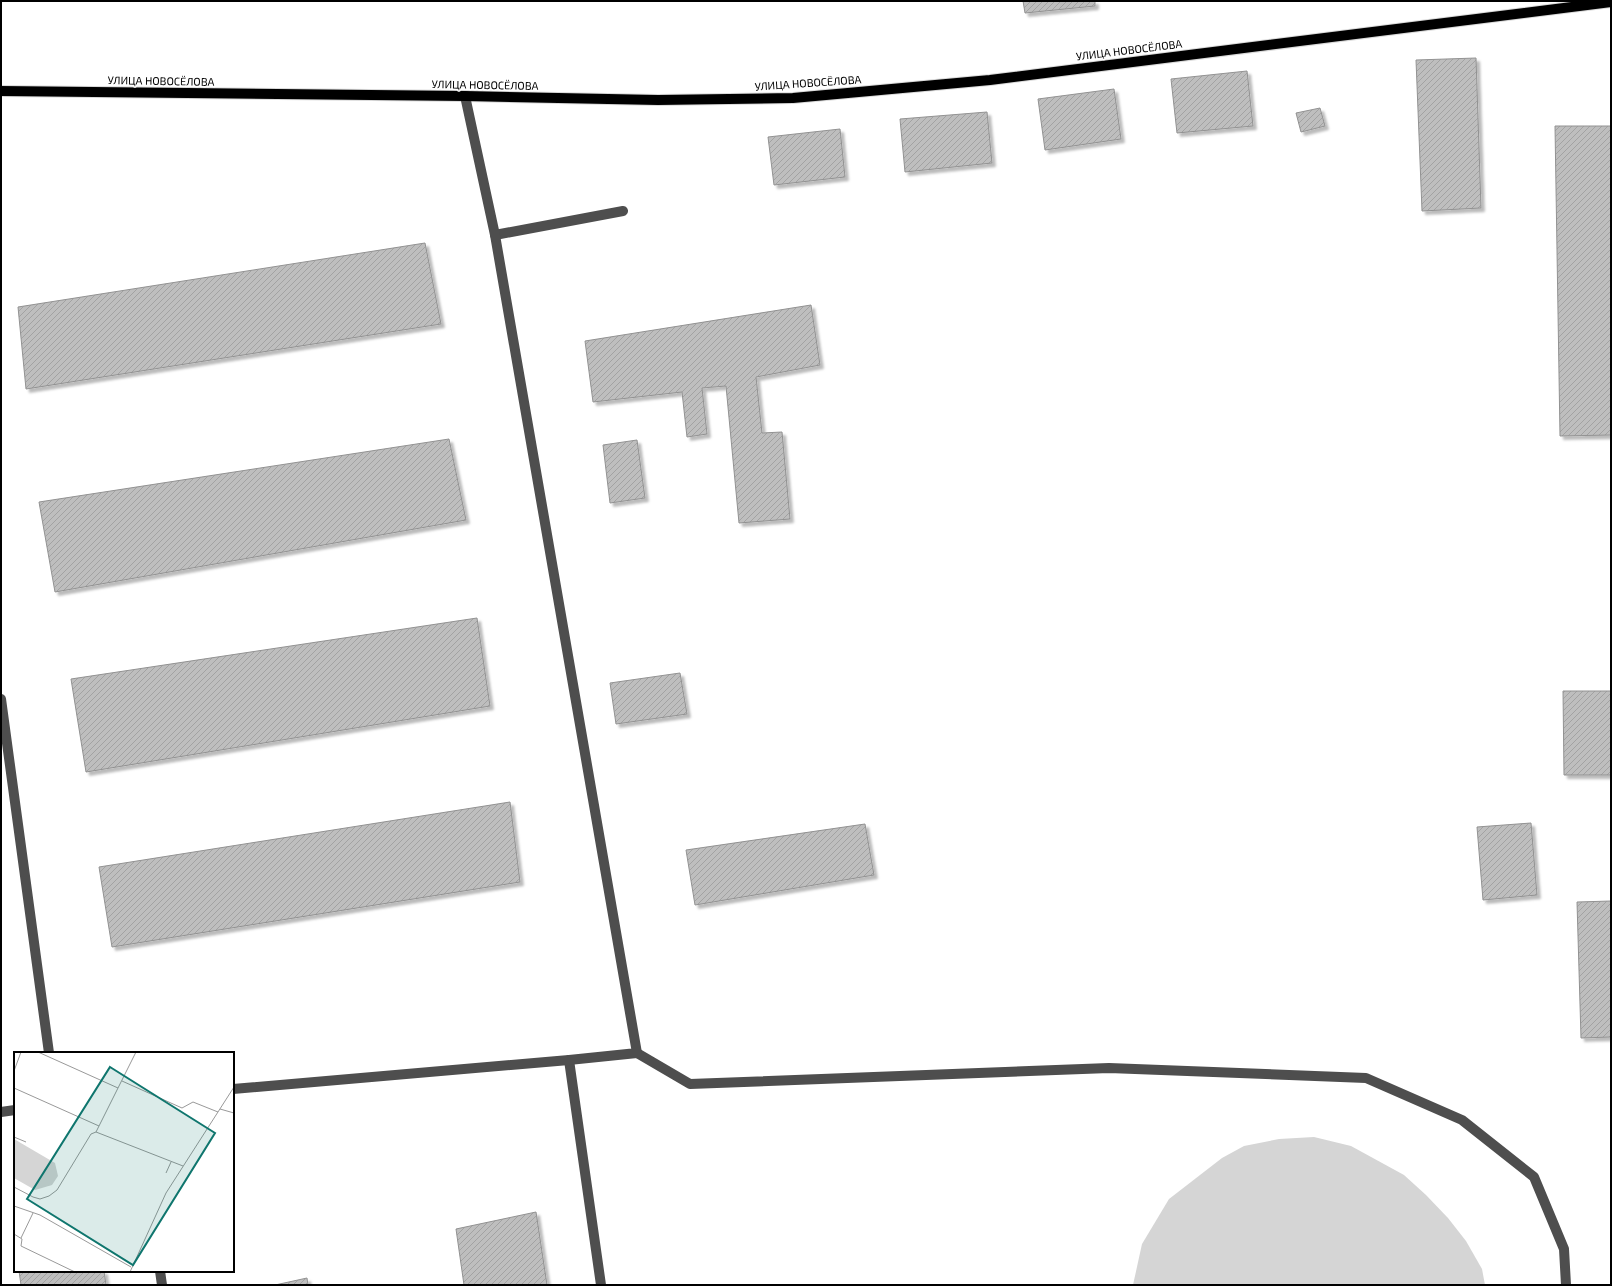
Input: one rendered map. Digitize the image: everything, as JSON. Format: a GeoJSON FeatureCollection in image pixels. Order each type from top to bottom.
{"type":"FeatureCollection","features":[{"type":"Feature","properties":{"kind":"main road","name":"УЛИЦА НОВОСЁЛОВА"},"geometry":{"type":"LineString","coordinates":[[1,91],[465,96],[658,100],[793,98],[990,80],[1611,2]]}},
{"type":"Feature","properties":{"kind":"lane"},"geometry":{"type":"LineString","coordinates":[[465,96],[495,235],[637,1053]]}},
{"type":"Feature","properties":{"kind":"lane"},"geometry":{"type":"LineString","coordinates":[[495,235],[623,211]]}},
{"type":"Feature","properties":{"kind":"lane"},"geometry":{"type":"LineString","coordinates":[[1,699],[49,1052]]}},
{"type":"Feature","properties":{"kind":"lane"},"geometry":{"type":"LineString","coordinates":[[234,1089],[637,1053],[690,1084],[1109,1068],[1366,1078],[1462,1120],[1534,1177],[1564,1249],[1566,1285]]}},
{"type":"Feature","properties":{"kind":"lane"},"geometry":{"type":"LineString","coordinates":[[569,1060],[601,1285]]}},
{"type":"Feature","properties":{"kind":"lane"},"geometry":{"type":"LineString","coordinates":[[1,1112],[14,1110]]}},
{"type":"Feature","properties":{"kind":"lane"},"geometry":{"type":"LineString","coordinates":[[160,1272],[162,1285]]}},
{"type":"Feature","properties":{"kind":"shaded area"},"geometry":{"type":"Polygon","coordinates":[[[1314,1137],[1351,1146],[1404,1175],[1448,1218],[1466,1241],[1482,1269],[1485,1285],[1133,1285],[1142,1244],[1169,1199],[1222,1158],[1244,1146],[1279,1139],[1314,1137]]]}},
{"type":"Feature","properties":{"kind":"building"},"geometry":{"type":"Polygon","coordinates":[[[1023,1],[1095,1],[1095,6],[1025,13],[1023,1]]]}},
{"type":"Feature","properties":{"kind":"building"},"geometry":{"type":"Polygon","coordinates":[[[1476,58],[1481,208],[1422,211],[1416,60],[1476,58]]]}},
{"type":"Feature","properties":{"kind":"building"},"geometry":{"type":"Polygon","coordinates":[[[1247,71],[1253,126],[1177,133],[1171,79],[1247,71]]]}},
{"type":"Feature","properties":{"kind":"building"},"geometry":{"type":"Polygon","coordinates":[[[1114,89],[1121,139],[1045,150],[1038,99],[1114,89]]]}},
{"type":"Feature","properties":{"kind":"building"},"geometry":{"type":"Polygon","coordinates":[[[1320,108],[1325,126],[1301,132],[1296,113],[1320,108]]]}},
{"type":"Feature","properties":{"kind":"building"},"geometry":{"type":"Polygon","coordinates":[[[987,112],[992,163],[905,172],[900,119],[987,112]]]}},
{"type":"Feature","properties":{"kind":"building"},"geometry":{"type":"Polygon","coordinates":[[[1555,126],[1611,126],[1611,435],[1560,436],[1555,126]]]}},
{"type":"Feature","properties":{"kind":"building"},"geometry":{"type":"Polygon","coordinates":[[[840,129],[845,177],[774,185],[768,137],[840,129]]]}},
{"type":"Feature","properties":{"kind":"building"},"geometry":{"type":"Polygon","coordinates":[[[425,243],[441,324],[26,389],[18,307],[425,243]]]}},
{"type":"Feature","properties":{"kind":"building"},"geometry":{"type":"Polygon","coordinates":[[[811,305],[820,365],[756,377],[762,433],[782,432],[790,519],[739,523],[726,386],[702,388],[707,434],[687,437],[682,392],[593,402],[585,341],[811,305]]]}},
{"type":"Feature","properties":{"kind":"building"},"geometry":{"type":"Polygon","coordinates":[[[449,439],[466,520],[55,592],[39,502],[449,439]]]}},
{"type":"Feature","properties":{"kind":"building"},"geometry":{"type":"Polygon","coordinates":[[[637,440],[645,498],[610,503],[603,445],[637,440]]]}},
{"type":"Feature","properties":{"kind":"building"},"geometry":{"type":"Polygon","coordinates":[[[477,618],[490,706],[86,772],[71,679],[477,618]]]}},
{"type":"Feature","properties":{"kind":"building"},"geometry":{"type":"Polygon","coordinates":[[[680,673],[687,714],[616,724],[610,683],[680,673]]]}},
{"type":"Feature","properties":{"kind":"building"},"geometry":{"type":"Polygon","coordinates":[[[1563,691],[1611,691],[1611,775],[1564,775],[1563,691]]]}},
{"type":"Feature","properties":{"kind":"building"},"geometry":{"type":"Polygon","coordinates":[[[510,802],[520,882],[112,947],[99,867],[510,802]]]}},
{"type":"Feature","properties":{"kind":"building"},"geometry":{"type":"Polygon","coordinates":[[[1531,823],[1537,895],[1483,900],[1477,827],[1531,823]]]}},
{"type":"Feature","properties":{"kind":"building"},"geometry":{"type":"Polygon","coordinates":[[[865,824],[874,875],[695,905],[686,850],[865,824]]]}},
{"type":"Feature","properties":{"kind":"building"},"geometry":{"type":"Polygon","coordinates":[[[1611,901],[1611,1037],[1581,1038],[1577,902],[1611,901]]]}},
{"type":"Feature","properties":{"kind":"building"},"geometry":{"type":"Polygon","coordinates":[[[536,1212],[547,1285],[464,1285],[456,1229],[536,1212]]]}},
{"type":"Feature","properties":{"kind":"building"},"geometry":{"type":"Polygon","coordinates":[[[19,1272],[104,1272],[106,1285],[21,1285],[19,1272]]]}},
{"type":"Feature","properties":{"kind":"building"},"geometry":{"type":"Polygon","coordinates":[[[307,1278],[308,1285],[275,1285],[307,1278]]]}}]}
